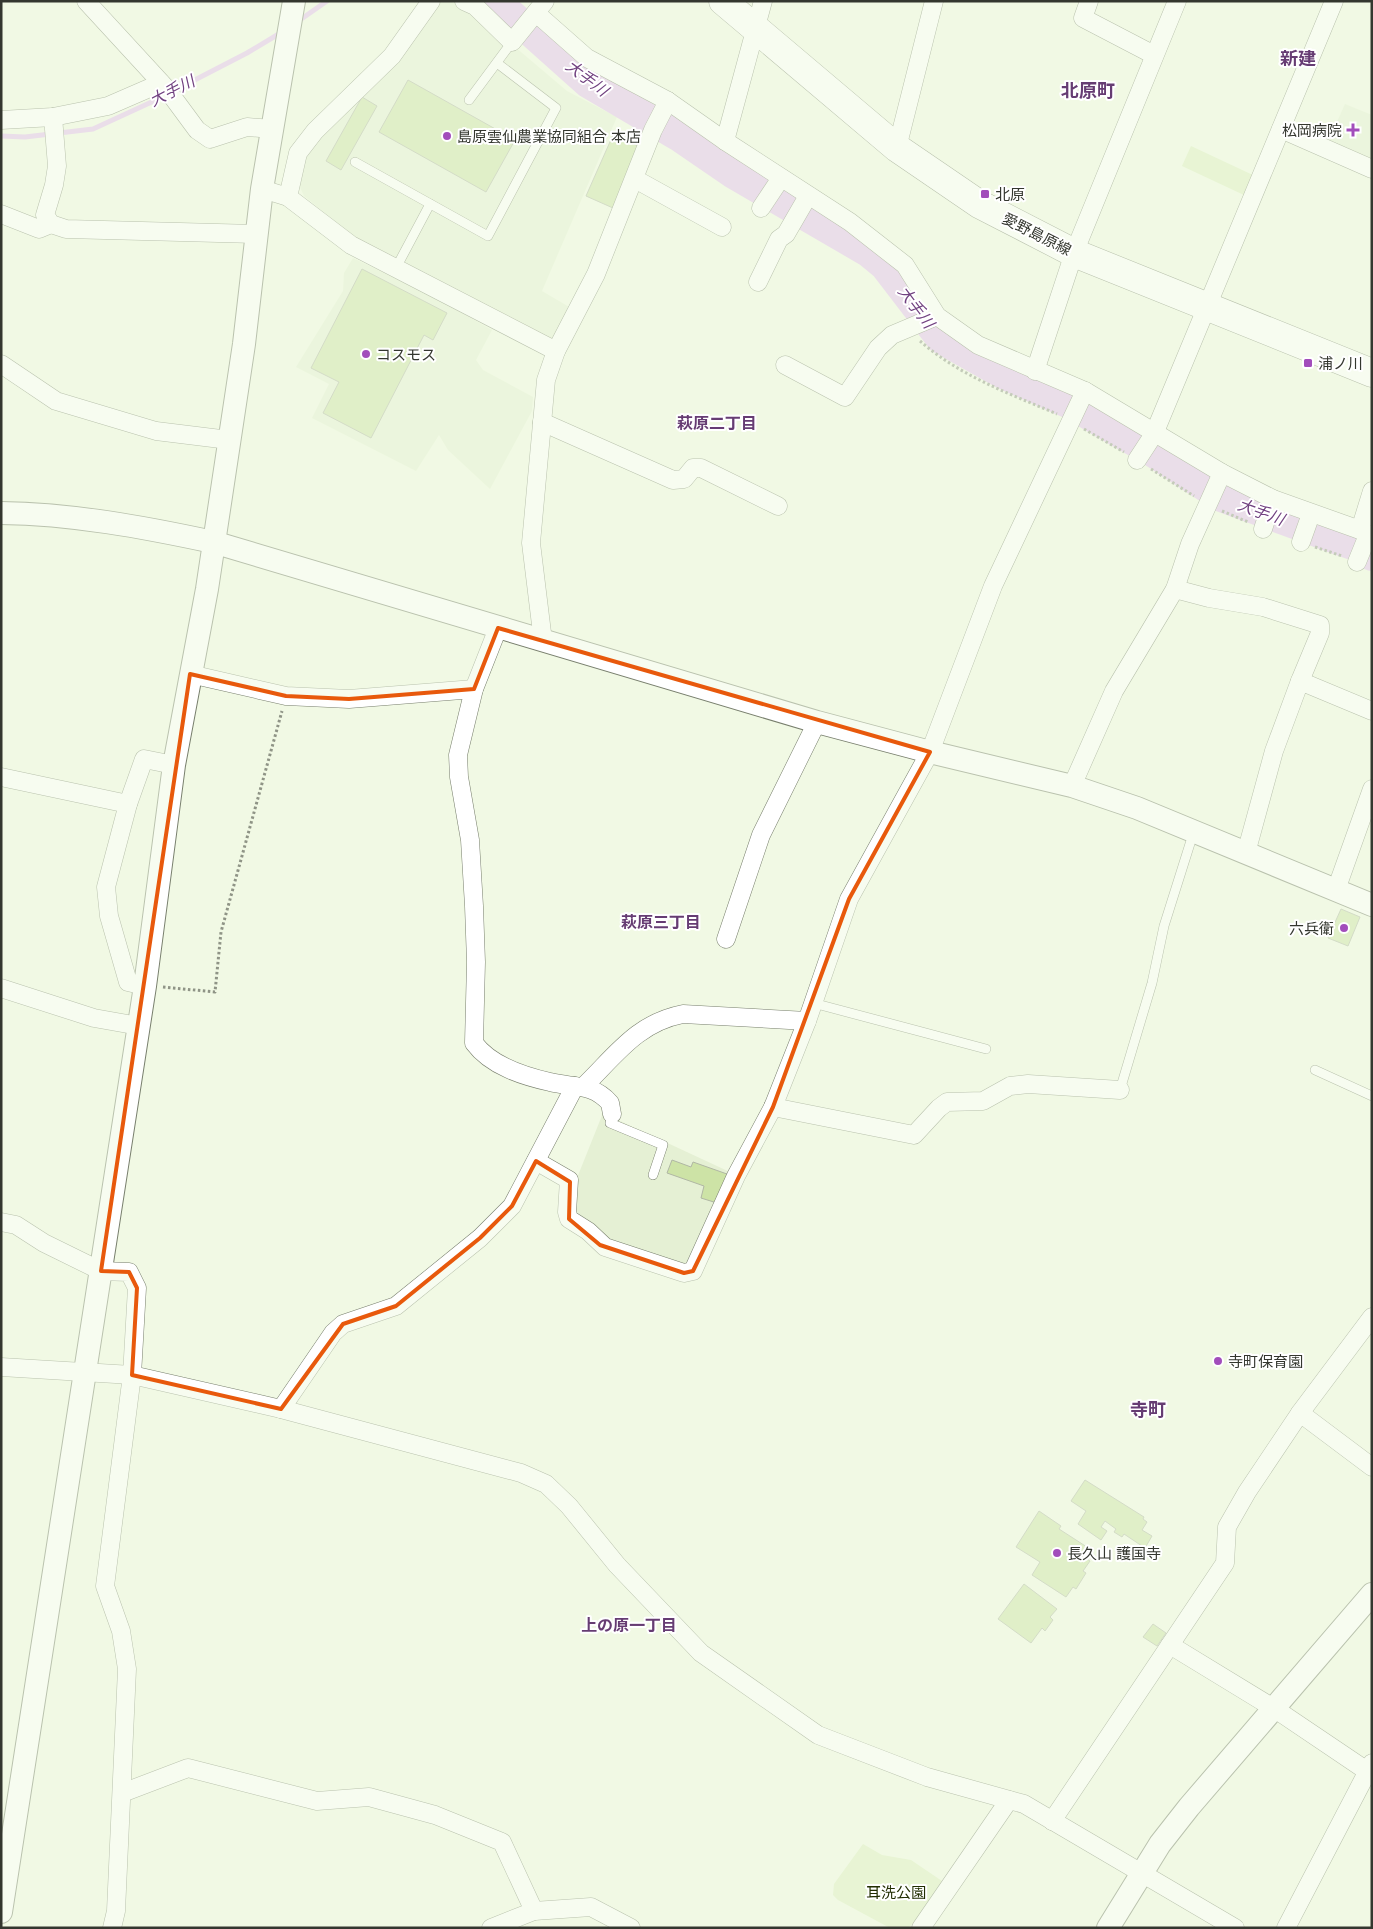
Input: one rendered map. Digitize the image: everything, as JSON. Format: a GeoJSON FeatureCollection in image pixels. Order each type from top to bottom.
{"type":"FeatureCollection","features":[{"type":"Feature","properties":{"kind":"main road","name":"愛野島原線"},"geometry":{"type":"LineString","coordinates":[[723,1],[897,148],[979,204],[1074,253],[1372,373]]}},
{"type":"Feature","properties":{"kind":"street"},"geometry":{"type":"LineString","coordinates":[[86,1],[164,86],[197,130],[210,139],[247,127],[272,130]]}},
{"type":"Feature","properties":{"kind":"street"},"geometry":{"type":"LineString","coordinates":[[1,1912],[139,1026],[174,765],[207,589],[244,344],[262,189],[294,1]]}},
{"type":"Feature","properties":{"kind":"street"},"geometry":{"type":"LineString","coordinates":[[288,197],[298,153],[315,131],[392,56],[431,1]]}},
{"type":"Feature","properties":{"kind":"street"},"geometry":{"type":"LineString","coordinates":[[464,1],[475,6],[515,39],[538,11],[587,58],[667,104],[724,141],[806,199],[850,222],[905,265],[935,317],[978,345],[1084,394],[1152,437],[1220,476],[1273,502],[1367,535]]}},
{"type":"Feature","properties":{"kind":"street"},"geometry":{"type":"LineString","coordinates":[[724,141],[763,1]]}},
{"type":"Feature","properties":{"kind":"street"},"geometry":{"type":"LineString","coordinates":[[897,148],[934,1]]}},
{"type":"Feature","properties":{"kind":"street"},"geometry":{"type":"LineString","coordinates":[[1089,1],[1083,18],[1154,55]]}},
{"type":"Feature","properties":{"kind":"street"},"geometry":{"type":"LineString","coordinates":[[1035,372],[1074,253],[1177,1]]}},
{"type":"Feature","properties":{"kind":"street"},"geometry":{"type":"LineString","coordinates":[[1138,459],[1152,437],[1334,1]]}},
{"type":"Feature","properties":{"kind":"street"},"geometry":{"type":"LineString","coordinates":[[1,120],[54,129],[108,106],[164,86]]}},
{"type":"Feature","properties":{"kind":"street"},"geometry":{"type":"LineString","coordinates":[[543,641],[531,543],[546,380],[556,351],[596,274],[654,130],[667,104]]}},
{"type":"Feature","properties":{"kind":"street"},"geometry":{"type":"LineString","coordinates":[[54,129],[57,166],[54,186],[45,215],[51,224],[66,229],[258,234]]}},
{"type":"Feature","properties":{"kind":"street"},"geometry":{"type":"LineString","coordinates":[[1281,129],[1372,169]]}},
{"type":"Feature","properties":{"kind":"street"},"geometry":{"type":"LineString","coordinates":[[635,179],[722,227]]}},
{"type":"Feature","properties":{"kind":"street"},"geometry":{"type":"LineString","coordinates":[[763,206],[778,181]]}},
{"type":"Feature","properties":{"kind":"street"},"geometry":{"type":"LineString","coordinates":[[262,189],[288,197],[351,245],[556,351]]}},
{"type":"Feature","properties":{"kind":"street"},"geometry":{"type":"LineString","coordinates":[[758,282],[779,239],[786,234],[806,199]]}},
{"type":"Feature","properties":{"kind":"street"},"geometry":{"type":"LineString","coordinates":[[1,214],[39,229],[51,224]]}},
{"type":"Feature","properties":{"kind":"street"},"geometry":{"type":"LineString","coordinates":[[785,365],[845,397],[878,348],[892,335],[935,317]]}},
{"type":"Feature","properties":{"kind":"street"},"geometry":{"type":"LineString","coordinates":[[1,364],[56,401],[156,431],[229,440]]}},
{"type":"Feature","properties":{"kind":"street"},"geometry":{"type":"LineString","coordinates":[[536,1160],[569,1180],[567,1212],[569,1219],[588,1231],[600,1245],[687,1273],[695,1267],[736,1176],[773,1107],[807,1021],[849,899],[930,752],[993,586],[1084,394]]}},
{"type":"Feature","properties":{"kind":"street"},"geometry":{"type":"LineString","coordinates":[[542,422],[673,480],[684,479],[693,468],[702,468],[778,506]]}},
{"type":"Feature","properties":{"kind":"street"},"geometry":{"type":"LineString","coordinates":[[1072,786],[1114,691],[1175,589],[1220,476]]}},
{"type":"Feature","properties":{"kind":"street"},"geometry":{"type":"LineString","coordinates":[[1358,560],[1367,535],[1372,491]]}},
{"type":"Feature","properties":{"kind":"street"},"geometry":{"type":"LineString","coordinates":[[1264,527],[1273,502]]}},
{"type":"Feature","properties":{"kind":"street"},"geometry":{"type":"LineString","coordinates":[[1,513],[81,518],[138,526],[213,542],[818,722],[930,752],[1072,786],[1194,830],[1372,905]]}},
{"type":"Feature","properties":{"kind":"street"},"geometry":{"type":"LineString","coordinates":[[1302,540],[1311,516]]}},
{"type":"Feature","properties":{"kind":"street"},"geometry":{"type":"LineString","coordinates":[[1175,589],[1209,598],[1263,607],[1320,625],[1320,633],[1274,751],[1246,853]]}},
{"type":"Feature","properties":{"kind":"street"},"geometry":{"type":"LineString","coordinates":[[498,628],[474,689],[458,755],[458,777],[470,840],[474,906],[476,962],[474,1043],[486,1056],[504,1067],[549,1082],[580,1086],[604,1097],[610,1103],[612,1114]]}},
{"type":"Feature","properties":{"kind":"street"},"geometry":{"type":"LineString","coordinates":[[190,674],[286,696],[349,699],[474,689]]}},
{"type":"Feature","properties":{"kind":"street"},"geometry":{"type":"LineString","coordinates":[[1300,681],[1372,711]]}},
{"type":"Feature","properties":{"kind":"street"},"geometry":{"type":"LineString","coordinates":[[726,939],[761,835],[818,722]]}},
{"type":"Feature","properties":{"kind":"street"},"geometry":{"type":"LineString","coordinates":[[145,986],[128,982],[108,916],[106,898],[109,871],[128,804],[144,759],[174,765]]}},
{"type":"Feature","properties":{"kind":"street"},"geometry":{"type":"LineString","coordinates":[[1,777],[128,804]]}},
{"type":"Feature","properties":{"kind":"street"},"geometry":{"type":"LineString","coordinates":[[1336,890],[1372,789]]}},
{"type":"Feature","properties":{"kind":"street"},"geometry":{"type":"LineString","coordinates":[[1,988],[94,1018],[139,1026]]}},
{"type":"Feature","properties":{"kind":"street"},"geometry":{"type":"LineString","coordinates":[[281,1409],[333,1333],[343,1324],[396,1306],[480,1238],[512,1206],[536,1160],[580,1086],[639,1032],[652,1023],[683,1014],[807,1021]]}},
{"type":"Feature","properties":{"kind":"street"},"geometry":{"type":"LineString","coordinates":[[773,1107],[914,1135],[947,1102],[983,1101],[1010,1086],[1028,1084],[1120,1090]]}},
{"type":"Feature","properties":{"kind":"street"},"geometry":{"type":"LineString","coordinates":[[1,1222],[16,1225],[44,1244],[101,1271],[129,1272],[137,1288],[132,1375],[105,1586],[121,1631],[127,1669],[116,1911],[112,1928]]}},
{"type":"Feature","properties":{"kind":"street"},"geometry":{"type":"LineString","coordinates":[[1052,1821],[1225,1563],[1227,1527],[1247,1492],[1300,1413],[1372,1317]]}},
{"type":"Feature","properties":{"kind":"street"},"geometry":{"type":"LineString","coordinates":[[1,1368],[132,1375],[281,1409],[521,1472],[546,1484],[569,1506],[617,1565],[701,1653],[818,1735],[927,1777],[1024,1804],[1235,1928]]}},
{"type":"Feature","properties":{"kind":"street"},"geometry":{"type":"LineString","coordinates":[[1300,1413],[1372,1467]]}},
{"type":"Feature","properties":{"kind":"street"},"geometry":{"type":"LineString","coordinates":[[1108,1928],[1160,1844],[1189,1807],[1372,1594]]}},
{"type":"Feature","properties":{"kind":"street"},"geometry":{"type":"LineString","coordinates":[[1170,1645],[1369,1767],[1286,1928]]}},
{"type":"Feature","properties":{"kind":"street"},"geometry":{"type":"LineString","coordinates":[[122,1793],[188,1768],[317,1801],[369,1797],[435,1815],[502,1842],[534,1911]]}},
{"type":"Feature","properties":{"kind":"street"},"geometry":{"type":"LineString","coordinates":[[921,1928],[1009,1800]]}},
{"type":"Feature","properties":{"kind":"street"},"geometry":{"type":"LineString","coordinates":[[491,1928],[534,1911],[591,1907],[631,1928]]}},
{"type":"Feature","properties":{"kind":"lane"},"geometry":{"type":"LineString","coordinates":[[469,100],[515,39]]}},
{"type":"Feature","properties":{"kind":"lane"},"geometry":{"type":"LineString","coordinates":[[355,162],[488,236],[556,108],[497,62]]}},
{"type":"Feature","properties":{"kind":"lane"},"geometry":{"type":"LineString","coordinates":[[396,268],[430,204]]}},
{"type":"Feature","properties":{"kind":"lane"},"geometry":{"type":"LineString","coordinates":[[1120,1090],[1152,983],[1164,926],[1194,830]]}},
{"type":"Feature","properties":{"kind":"lane"},"geometry":{"type":"LineString","coordinates":[[813,1003],[986,1050]]}},
{"type":"Feature","properties":{"kind":"lane"},"geometry":{"type":"LineString","coordinates":[[1315,1070],[1372,1096]]}},
{"type":"Feature","properties":{"kind":"lane"},"geometry":{"type":"LineString","coordinates":[[612,1114],[610,1123],[663,1145],[654,1175]]}},
{"type":"Feature","properties":{"kind":"path"},"geometry":{"type":"LineString","coordinates":[[1208,503],[1264,527]]}},
{"type":"Feature","properties":{"kind":"path"},"geometry":{"type":"LineString","coordinates":[[1302,540],[1358,560]]}},
{"type":"Feature","properties":{"kind":"path"},"geometry":{"type":"LineString","coordinates":[[145,986],[215,992],[221,932],[286,696]]}},
{"type":"Feature","properties":{"kind":"highlighted area"},"geometry":{"type":"Polygon","coordinates":[[[498,628],[930,752],[849,899],[773,1107],[693,1271],[684,1273],[600,1245],[569,1219],[570,1182],[536,1161],[512,1206],[480,1238],[396,1306],[343,1324],[281,1409],[132,1375],[137,1288],[129,1272],[101,1271],[190,674],[286,696],[349,699],[474,689],[498,628]]]}},
{"type":"Feature","properties":{"kind":"shaded area"},"geometry":{"type":"Polygon","coordinates":[[[449,1],[470,9],[567,91],[617,117],[542,291],[576,311],[556,339],[546,341],[366,246],[304,196],[299,185],[305,153],[434,3],[449,1]]]}},
{"type":"Feature","properties":{"kind":"shaded area","name":"松岡病院"},"geometry":{"type":"Polygon","coordinates":[[[1345,104],[1372,115],[1372,164],[1327,144],[1345,104]]]}},
{"type":"Feature","properties":{"kind":"shaded area"},"geometry":{"type":"Polygon","coordinates":[[[353,258],[430,295],[492,330],[476,360],[483,370],[533,397],[532,411],[490,489],[448,450],[439,435],[416,471],[312,418],[329,384],[296,367],[343,291],[344,273],[353,258]]]}},
{"type":"Feature","properties":{"kind":"shaded area"},"geometry":{"type":"Polygon","coordinates":[[[603,1113],[732,1173],[688,1266],[603,1240],[572,1210],[577,1178],[603,1113]]]}},
{"type":"Feature","properties":{"kind":"green space"},"geometry":{"type":"Polygon","coordinates":[[[1191,146],[1255,176],[1246,196],[1182,166],[1191,146]]]}},
{"type":"Feature","properties":{"kind":"green space","name":"耳洗公園"},"geometry":{"type":"Polygon","coordinates":[[[863,1844],[882,1855],[911,1860],[942,1881],[923,1914],[908,1928],[890,1928],[838,1900],[833,1895],[834,1884],[863,1844]]]}},
{"type":"Feature","properties":{"kind":"building","name":"島原雲仙農業協同組合 本店"},"geometry":{"type":"Polygon","coordinates":[[[408,80],[515,140],[486,192],[379,132],[408,80]]]}},
{"type":"Feature","properties":{"kind":"building"},"geometry":{"type":"Polygon","coordinates":[[[362,97],[377,106],[341,170],[326,161],[362,97]]]}},
{"type":"Feature","properties":{"kind":"building"},"geometry":{"type":"Polygon","coordinates":[[[613,135],[640,147],[613,208],[586,196],[613,135]]]}},
{"type":"Feature","properties":{"kind":"building","name":"コスモス"},"geometry":{"type":"Polygon","coordinates":[[[362,269],[447,313],[433,340],[424,335],[371,438],[323,413],[339,382],[311,368],[362,269]]]}},
{"type":"Feature","properties":{"kind":"building","name":"六兵衛"},"geometry":{"type":"Polygon","coordinates":[[[1341,909],[1360,917],[1348,946],[1328,938],[1341,909]]]}},
{"type":"Feature","properties":{"kind":"building"},"geometry":{"type":"Polygon","coordinates":[[[672,1160],[691,1167],[693,1162],[727,1174],[717,1203],[701,1198],[704,1186],[667,1173],[672,1160]]]}},
{"type":"Feature","properties":{"kind":"building"},"geometry":{"type":"Polygon","coordinates":[[[1085,1480],[1144,1517],[1143,1519],[1147,1522],[1142,1530],[1152,1536],[1145,1548],[1124,1534],[1122,1537],[1114,1532],[1116,1529],[1105,1521],[1101,1527],[1107,1531],[1101,1540],[1078,1524],[1086,1511],[1071,1501],[1085,1480]]]}},
{"type":"Feature","properties":{"kind":"building","name":"長久山 護国寺"},"geometry":{"type":"Polygon","coordinates":[[[1039,1511],[1061,1526],[1059,1529],[1090,1549],[1084,1557],[1090,1561],[1083,1571],[1086,1573],[1076,1589],[1073,1587],[1066,1597],[1032,1575],[1040,1562],[1016,1547],[1039,1511]]]}},
{"type":"Feature","properties":{"kind":"building"},"geometry":{"type":"Polygon","coordinates":[[[1024,1584],[1057,1609],[1050,1617],[1053,1620],[1045,1631],[1042,1628],[1031,1643],[998,1619],[1024,1584]]]}},
{"type":"Feature","properties":{"kind":"building"},"geometry":{"type":"Polygon","coordinates":[[[1153,1624],[1166,1633],[1157,1646],[1143,1637],[1153,1624]]]}},
{"type":"Feature","properties":{"kind":"waterway","name":"大手川"},"geometry":{"type":"LineString","coordinates":[[297,22],[327,1]]}},
{"type":"Feature","properties":{"kind":"waterway","name":"大手川"},"geometry":{"type":"LineString","coordinates":[[496,1],[588,83],[678,136],[732,173],[868,252],[885,266],[941,339],[1003,374],[1070,404],[1151,451],[1221,497],[1355,546],[1372,556]]}},
{"type":"Feature","properties":{"kind":"waterway","name":"大手川"},"geometry":{"type":"LineString","coordinates":[[1,136],[25,137],[93,129],[156,100],[247,53],[282,32]]}},
{"type":"Feature","properties":{"kind":"place","name":"松岡病院"},"geometry":{"type":"Point","coordinates":[1353,130]}},
{"type":"Feature","properties":{"kind":"place","name":"島原雲仙農業協同組合 本店"},"geometry":{"type":"Point","coordinates":[447,136]}},
{"type":"Feature","properties":{"kind":"place","name":"北原"},"geometry":{"type":"Point","coordinates":[985,194]}},
{"type":"Feature","properties":{"kind":"place","name":"コスモス"},"geometry":{"type":"Point","coordinates":[366,354]}},
{"type":"Feature","properties":{"kind":"place","name":"浦ノ川"},"geometry":{"type":"Point","coordinates":[1308,363]}},
{"type":"Feature","properties":{"kind":"place","name":"六兵衛"},"geometry":{"type":"Point","coordinates":[1344,928]}},
{"type":"Feature","properties":{"kind":"place","name":"寺町保育園"},"geometry":{"type":"Point","coordinates":[1218,1361]}},
{"type":"Feature","properties":{"kind":"place","name":"長久山 護国寺"},"geometry":{"type":"Point","coordinates":[1057,1553]}},
{"type":"Feature","properties":{"kind":"district","name":"新建"},"geometry":{"type":"Point","coordinates":[1298,58]}},
{"type":"Feature","properties":{"kind":"district","name":"北原町"},"geometry":{"type":"Point","coordinates":[1088,90]}},
{"type":"Feature","properties":{"kind":"district","name":"萩原二丁目"},"geometry":{"type":"Point","coordinates":[717,423]}},
{"type":"Feature","properties":{"kind":"district","name":"萩原三丁目"},"geometry":{"type":"Point","coordinates":[661,922]}},
{"type":"Feature","properties":{"kind":"district","name":"寺町"},"geometry":{"type":"Point","coordinates":[1148,1409]}},
{"type":"Feature","properties":{"kind":"district","name":"上の原一丁目"},"geometry":{"type":"Point","coordinates":[629,1625]}}]}
